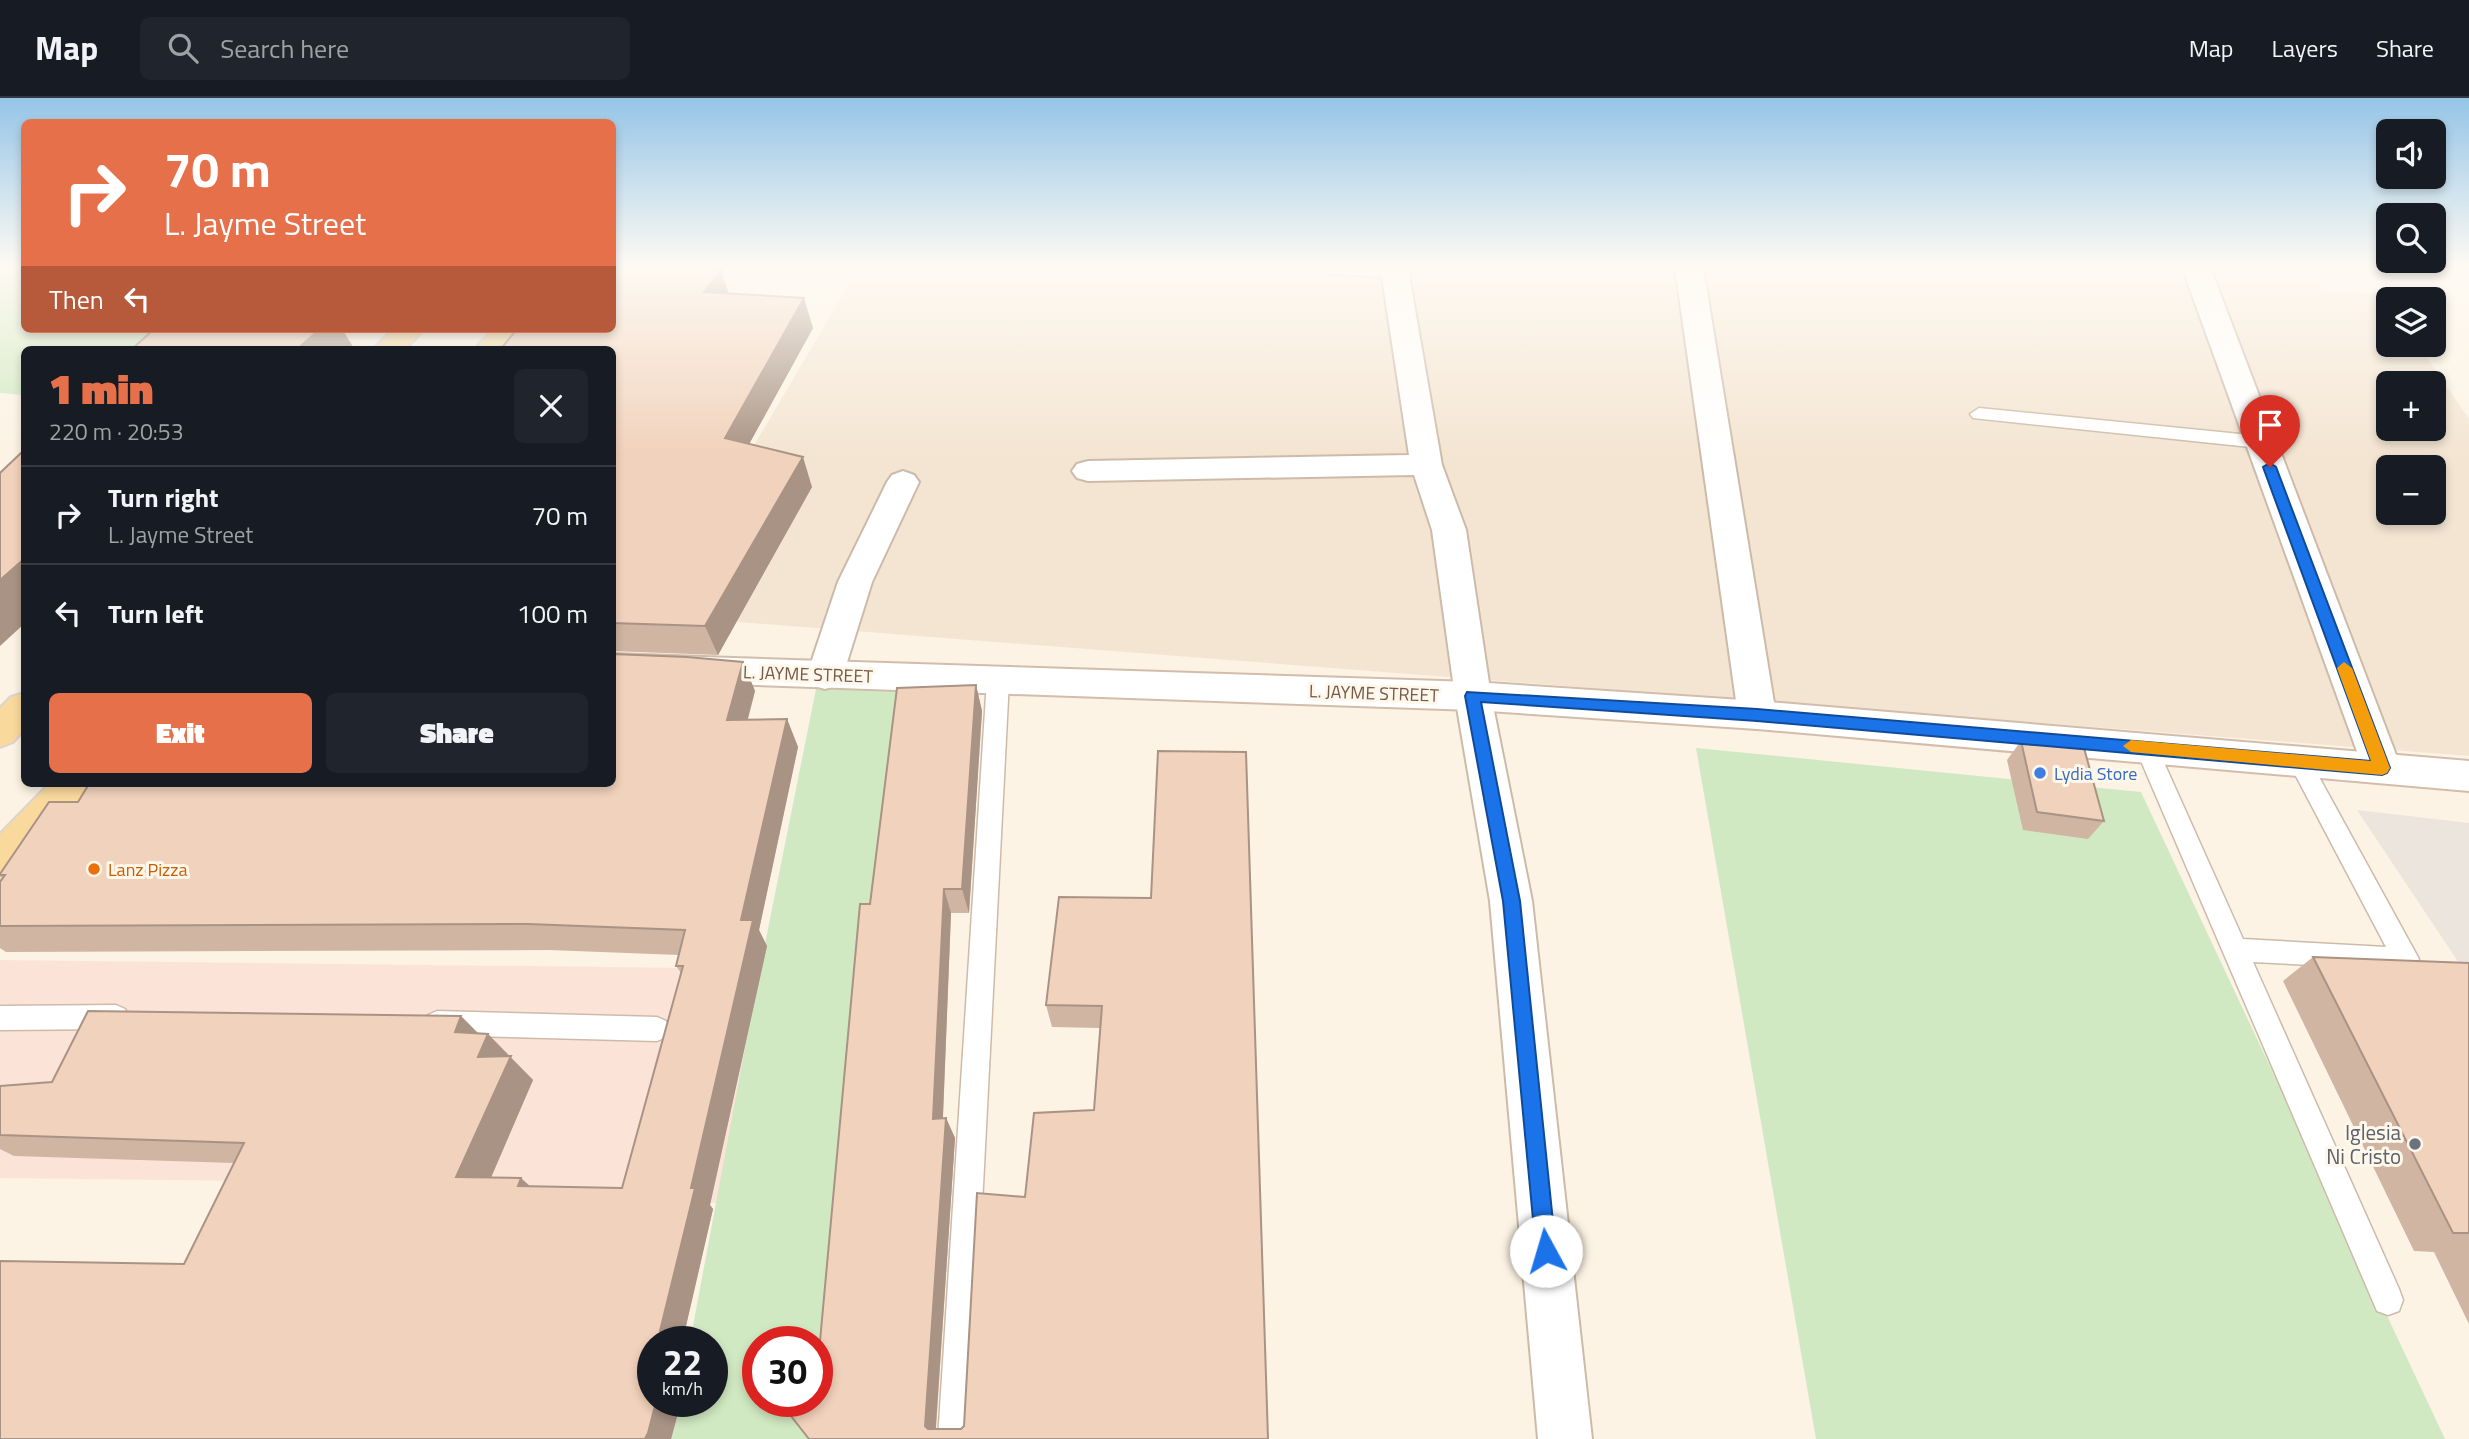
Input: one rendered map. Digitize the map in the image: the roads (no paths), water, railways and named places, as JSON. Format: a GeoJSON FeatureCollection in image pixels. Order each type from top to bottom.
{"type":"FeatureCollection","features":[{"type":"Feature","properties":{"kind":"main road"},"geometry":{"type":"LineString","coordinates":[[392,346],[406,333]]}},
{"type":"Feature","properties":{"kind":"main road"},"geometry":{"type":"LineString","coordinates":[[493,346],[505,333]]}},
{"type":"Feature","properties":{"kind":"main road"},"geometry":{"type":"LineString","coordinates":[[0,732],[21,710]]}},
{"type":"Feature","properties":{"kind":"main road"},"geometry":{"type":"LineString","coordinates":[[0,861],[70,787]]}},
{"type":"Feature","properties":{"kind":"main road"},"geometry":{"type":"LineString","coordinates":[[0,853],[39,820]]}},
{"type":"Feature","properties":{"kind":"street"},"geometry":{"type":"LineString","coordinates":[[1404,330],[1426,465],[1449,530],[1473,696],[1511,901],[1564,1439]]}},
{"type":"Feature","properties":{"kind":"street"},"geometry":{"type":"LineString","coordinates":[[1698,330],[1757,715]]}},
{"type":"Feature","properties":{"kind":"street"},"geometry":{"type":"LineString","coordinates":[[2219,330],[2382,768]]}},
{"type":"Feature","properties":{"kind":"street"},"geometry":{"type":"LineString","coordinates":[[1088,471],[1426,465]]}},
{"type":"Feature","properties":{"kind":"street"},"geometry":{"type":"LineString","coordinates":[[825,675],[855,582],[903,481]]}},
{"type":"Feature","properties":{"kind":"street","name":"L. JAYME STREET"},"geometry":{"type":"LineString","coordinates":[[616,667],[1473,696],[1757,715],[2469,776]]}},
{"type":"Feature","properties":{"kind":"lane"},"geometry":{"type":"LineString","coordinates":[[1979,414],[2260,442]]}},
{"type":"Feature","properties":{"kind":"lane"},"geometry":{"type":"LineString","coordinates":[[954,1439],[998,680]]}},
{"type":"Feature","properties":{"kind":"lane"},"geometry":{"type":"LineString","coordinates":[[2146,747],[2388,1300]]}},
{"type":"Feature","properties":{"kind":"lane"},"geometry":{"type":"LineString","coordinates":[[2235,950],[2406,959],[2300,761]]}},
{"type":"Feature","properties":{"kind":"lane"},"geometry":{"type":"LineString","coordinates":[[0,1018],[144,1018]]}},
{"type":"Feature","properties":{"kind":"lane"},"geometry":{"type":"LineString","coordinates":[[416,1022],[657,1029]]}},
{"type":"Feature","properties":{"kind":"place","name":"Lydia Store"},"geometry":{"type":"Point","coordinates":[2040,773]}},
{"type":"Feature","properties":{"kind":"place","name":"Lanz Pizza"},"geometry":{"type":"Point","coordinates":[94,869]}},
{"type":"Feature","properties":{"kind":"place","name":"Iglesia Ni Cristo"},"geometry":{"type":"Point","coordinates":[2415,1144]}}]}
